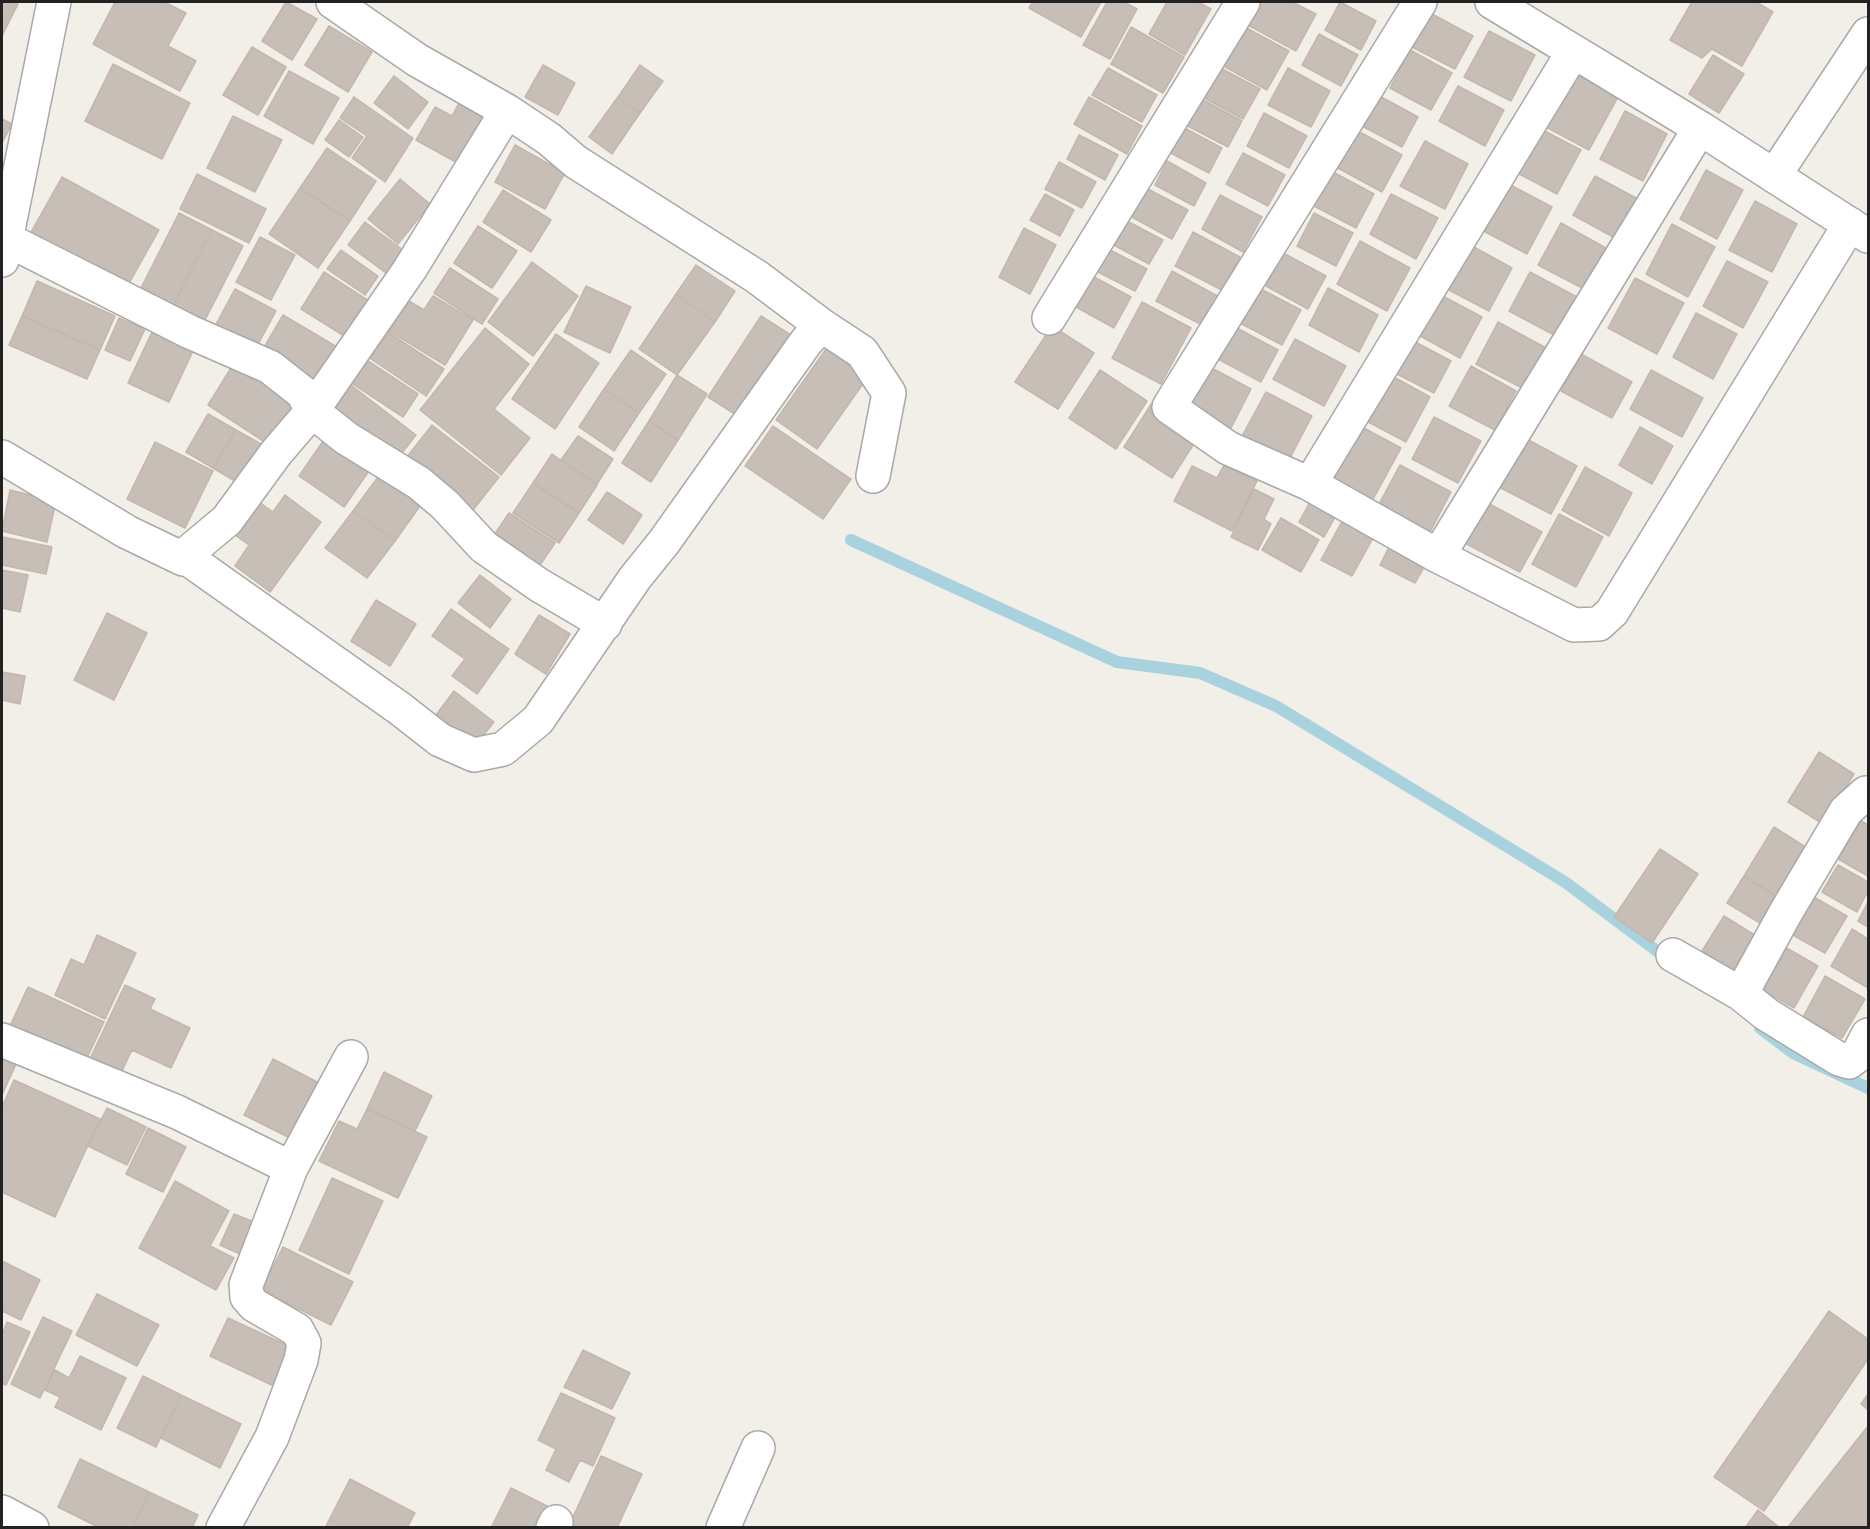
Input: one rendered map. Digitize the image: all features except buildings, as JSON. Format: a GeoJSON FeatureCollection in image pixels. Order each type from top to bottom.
{"type":"FeatureCollection","features":[{"type":"Feature","properties":{"kind":"street"},"geometry":{"type":"LineString","coordinates":[[54,2],[4,249],[270,367],[303,393],[312,411],[346,438],[419,483],[446,506],[484,547],[539,585],[605,624]]}},
{"type":"Feature","properties":{"kind":"street"},"geometry":{"type":"LineString","coordinates":[[333,2],[417,60],[507,111],[549,139],[576,162],[757,277],[821,325],[862,352],[889,393],[873,476]]}},
{"type":"Feature","properties":{"kind":"street"},"geometry":{"type":"LineString","coordinates":[[1048,318],[1243,2]]}},
{"type":"Feature","properties":{"kind":"street"},"geometry":{"type":"LineString","coordinates":[[1420,2],[1169,407],[1228,448],[1310,484],[1438,556],[1574,625],[1599,624],[1612,612],[1859,230],[1700,128],[1492,2]]}},
{"type":"Feature","properties":{"kind":"street"},"geometry":{"type":"LineString","coordinates":[[1774,176],[1869,34]]}},
{"type":"Feature","properties":{"kind":"street"},"geometry":{"type":"LineString","coordinates":[[1310,484],[1573,52]]}},
{"type":"Feature","properties":{"kind":"street"},"geometry":{"type":"LineString","coordinates":[[2,457],[127,532],[183,558],[227,520],[276,453],[312,411],[410,269],[507,111]]}},
{"type":"Feature","properties":{"kind":"street"},"geometry":{"type":"LineString","coordinates":[[1438,556],[1700,128]]}},
{"type":"Feature","properties":{"kind":"street"},"geometry":{"type":"LineString","coordinates":[[184,556],[399,708],[440,740],[474,755],[503,749],[538,720],[635,578],[664,542],[806,342],[821,325]]}},
{"type":"Feature","properties":{"kind":"street"},"geometry":{"type":"LineString","coordinates":[[1742,994],[1786,912],[1846,811],[1866,793],[1869,793]]}},
{"type":"Feature","properties":{"kind":"street"},"geometry":{"type":"LineString","coordinates":[[1673,955],[1742,994],[1766,1014],[1839,1059],[1849,1062],[1857,1056],[1869,1035]]}},
{"type":"Feature","properties":{"kind":"street"},"geometry":{"type":"LineString","coordinates":[[2,1040],[177,1112],[291,1168]]}},
{"type":"Feature","properties":{"kind":"street"},"geometry":{"type":"LineString","coordinates":[[223,1527],[272,1437],[301,1360],[303,1343],[297,1329],[254,1305],[247,1297],[246,1285],[291,1168],[351,1058]]}},
{"type":"Feature","properties":{"kind":"street"},"geometry":{"type":"LineString","coordinates":[[723,1527],[758,1448]]}},
{"type":"Feature","properties":{"kind":"street"},"geometry":{"type":"LineString","coordinates":[[2,1512],[32,1527]]}},
{"type":"Feature","properties":{"kind":"waterway"},"geometry":{"type":"LineString","coordinates":[[851,540],[1117,662],[1200,673],[1276,706],[1565,882],[1669,960]]}},
{"type":"Feature","properties":{"kind":"waterway"},"geometry":{"type":"LineString","coordinates":[[1760,1028],[1793,1053],[1868,1088]]}}]}
